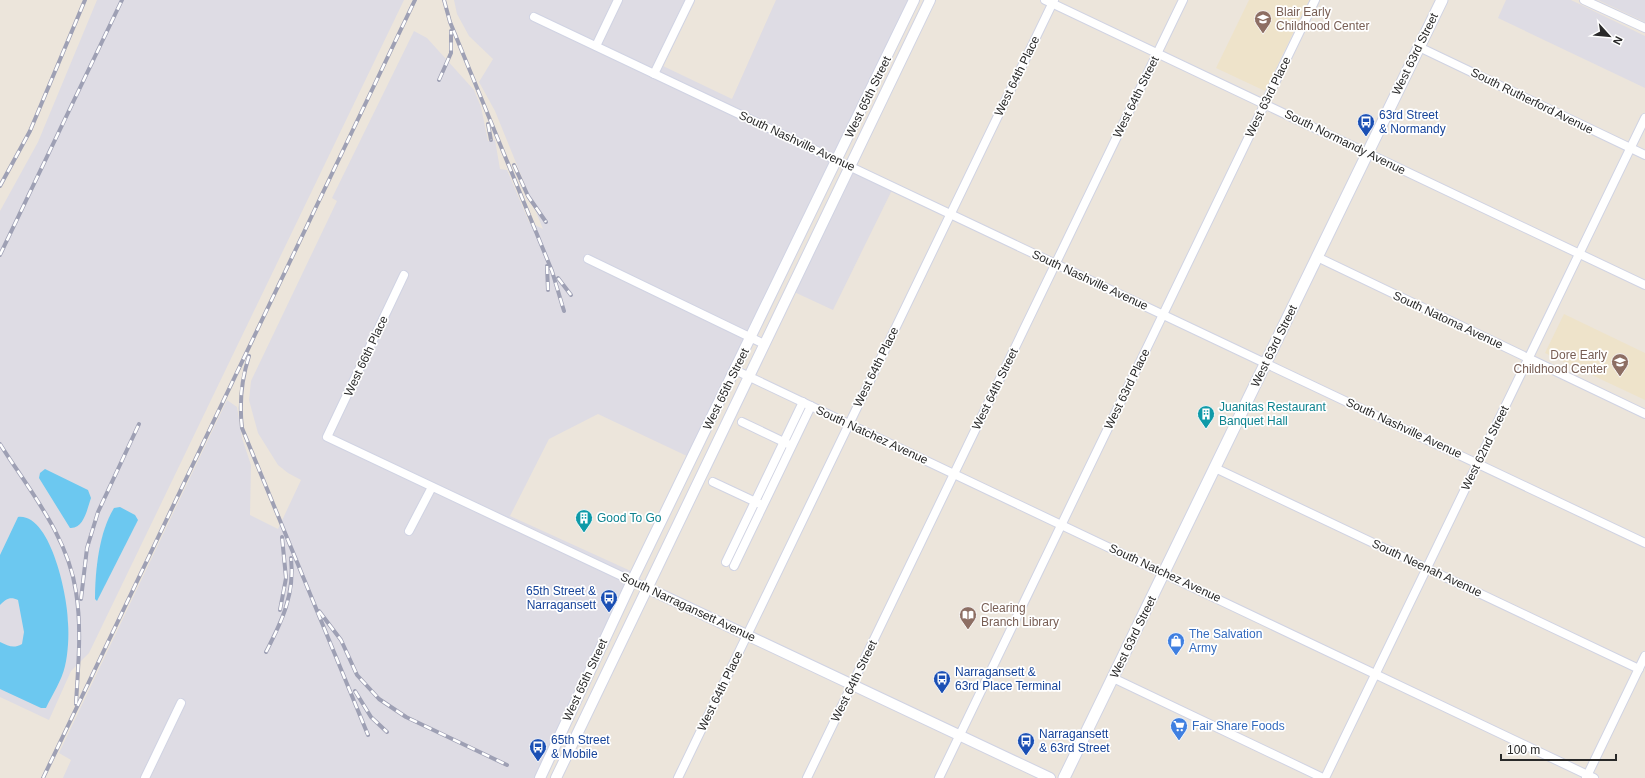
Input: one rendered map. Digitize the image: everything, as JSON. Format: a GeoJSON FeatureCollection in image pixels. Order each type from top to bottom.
{"type":"FeatureCollection","features":[{"type":"Feature","properties":{"kind":"main road","name":"West 63rd Street"},"geometry":{"type":"LineString","coordinates":[[1064,778],[1442,0]]}},
{"type":"Feature","properties":{"kind":"street"},"geometry":{"type":"LineString","coordinates":[[596,46],[618,0]]}},
{"type":"Feature","properties":{"kind":"street"},"geometry":{"type":"LineString","coordinates":[[654,74],[690,0]]}},
{"type":"Feature","properties":{"kind":"street","name":"West 65th Street"},"geometry":{"type":"LineString","coordinates":[[540,778],[632,581],[736,370],[914,0]]}},
{"type":"Feature","properties":{"kind":"street","name":"West 65th Street"},"geometry":{"type":"LineString","coordinates":[[556,778],[930,0]]}},
{"type":"Feature","properties":{"kind":"street","name":"West 64th Street"},"geometry":{"type":"LineString","coordinates":[[807,778],[1183,0]]}},
{"type":"Feature","properties":{"kind":"street","name":"West 63rd Place"},"geometry":{"type":"LineString","coordinates":[[939,778],[1315,0]]}},
{"type":"Feature","properties":{"kind":"street"},"geometry":{"type":"LineString","coordinates":[[1584,0],[1645,28]]}},
{"type":"Feature","properties":{"kind":"street","name":"South Normandy Avenue"},"geometry":{"type":"LineString","coordinates":[[1050,1],[1645,285]]}},
{"type":"Feature","properties":{"kind":"street","name":"West 64th Place"},"geometry":{"type":"LineString","coordinates":[[678,778],[950,214],[1050,1]]}},
{"type":"Feature","properties":{"kind":"street","name":"South Nashville Avenue"},"geometry":{"type":"LineString","coordinates":[[534,17],[1645,543]]}},
{"type":"Feature","properties":{"kind":"street","name":"South Rutherford Avenue"},"geometry":{"type":"LineString","coordinates":[[1419,47],[1645,155]]}},
{"type":"Feature","properties":{"kind":"street","name":"West 62nd Street"},"geometry":{"type":"LineString","coordinates":[[1324,778],[1645,118]]}},
{"type":"Feature","properties":{"kind":"street","name":"South Natoma Avenue"},"geometry":{"type":"LineString","coordinates":[[1317,257],[1645,414]]}},
{"type":"Feature","properties":{"kind":"street"},"geometry":{"type":"LineString","coordinates":[[588,259],[764,344]]}},
{"type":"Feature","properties":{"kind":"street","name":"West 66th Place"},"geometry":{"type":"LineString","coordinates":[[327,437],[404,276]]}},
{"type":"Feature","properties":{"kind":"street","name":"South Natchez Avenue"},"geometry":{"type":"LineString","coordinates":[[736,370],[1164,572],[1589,777]]}},
{"type":"Feature","properties":{"kind":"street"},"geometry":{"type":"LineString","coordinates":[[788,444],[803,402]]}},
{"type":"Feature","properties":{"kind":"street"},"geometry":{"type":"LineString","coordinates":[[734,566],[745,533],[788,444],[811,406]]}},
{"type":"Feature","properties":{"kind":"street"},"geometry":{"type":"LineString","coordinates":[[742,422],[788,444]]}},
{"type":"Feature","properties":{"kind":"street","name":"South Narragansett Avenue"},"geometry":{"type":"LineString","coordinates":[[327,437],[1050,778]]}},
{"type":"Feature","properties":{"kind":"street","name":"South Neenah Avenue"},"geometry":{"type":"LineString","coordinates":[[1215,468],[1639,669]]}},
{"type":"Feature","properties":{"kind":"street"},"geometry":{"type":"LineString","coordinates":[[713,482],[759,504]]}},
{"type":"Feature","properties":{"kind":"street"},"geometry":{"type":"LineString","coordinates":[[409,531],[432,487]]}},
{"type":"Feature","properties":{"kind":"street"},"geometry":{"type":"LineString","coordinates":[[726,562],[745,533]]}},
{"type":"Feature","properties":{"kind":"street"},"geometry":{"type":"LineString","coordinates":[[1589,777],[1645,656]]}},
{"type":"Feature","properties":{"kind":"street"},"geometry":{"type":"LineString","coordinates":[[1113,678],[1324,778]]}},
{"type":"Feature","properties":{"kind":"street"},"geometry":{"type":"LineString","coordinates":[[146,778],[182,703]]}},
{"type":"Feature","properties":{"kind":"shaded area"},"geometry":{"type":"Polygon","coordinates":[[[97,0],[404,0],[89,653],[71,671],[49,720],[0,697],[0,211],[38,142],[97,0]]]}},
{"type":"Feature","properties":{"kind":"shaded area"},"geometry":{"type":"Polygon","coordinates":[[[454,0],[695,0],[663,66],[732,99],[776,0],[909,0],[689,457],[598,414],[549,439],[510,516],[633,572],[536,778],[63,778],[71,760],[59,753],[227,400],[237,407],[242,438],[251,465],[250,515],[278,529],[301,480],[288,473],[278,465],[258,433],[249,400],[251,381],[337,201],[332,198],[414,31],[427,38],[474,90],[481,107],[488,141],[495,140],[500,169],[507,170],[529,222],[543,229],[495,111],[479,82],[493,59],[469,36],[457,14],[454,0]]]}},
{"type":"Feature","properties":{"kind":"shaded area","name":"Blair Early Childhood Center"},"geometry":{"type":"Polygon","coordinates":[[[1249,0],[1309,0],[1265,91],[1216,68],[1249,0]]]}},
{"type":"Feature","properties":{"kind":"shaded area"},"geometry":{"type":"Polygon","coordinates":[[[1506,0],[1571,0],[1645,36],[1645,88],[1498,18],[1506,0]]]}},
{"type":"Feature","properties":{"kind":"shaded area"},"geometry":{"type":"Polygon","coordinates":[[[1598,0],[1645,0],[1645,22],[1598,0]]]}},
{"type":"Feature","properties":{"kind":"shaded area"},"geometry":{"type":"Polygon","coordinates":[[[851,169],[893,188],[833,310],[792,291],[851,169]]]}},
{"type":"Feature","properties":{"kind":"shaded area","name":"Dore Early Childhood Center"},"geometry":{"type":"Polygon","coordinates":[[[1564,314],[1645,353],[1645,400],[1545,353],[1564,314]]]}},
{"type":"Feature","properties":{"kind":"water"},"geometry":{"type":"Polygon","coordinates":[[[45,469],[88,490],[91,498],[84,518],[79,525],[70,528],[39,478],[40,473],[45,469]]]}},
{"type":"Feature","properties":{"kind":"water"},"geometry":{"type":"Polygon","coordinates":[[[120,507],[135,515],[138,520],[97,601],[95,599],[96,576],[101,540],[114,508],[120,507]]]}},
{"type":"Feature","properties":{"kind":"water"},"geometry":{"type":"Polygon","coordinates":[[[18,517],[30,519],[40,528],[55,559],[65,595],[68,628],[67,656],[64,671],[46,708],[41,708],[0,689],[0,642],[6,645],[19,646],[22,644],[24,632],[18,600],[13,598],[8,599],[0,605],[0,555],[18,517]]]}},
{"type":"Feature","properties":{"kind":"railway"},"geometry":{"type":"LineString","coordinates":[[0,186],[30,131],[85,0]]}},
{"type":"Feature","properties":{"kind":"railway"},"geometry":{"type":"LineString","coordinates":[[0,255],[122,0]]}},
{"type":"Feature","properties":{"kind":"railway"},"geometry":{"type":"LineString","coordinates":[[43,778],[415,0]]}},
{"type":"Feature","properties":{"kind":"railway"},"geometry":{"type":"LineString","coordinates":[[444,0],[450,22],[552,271],[564,311]]}},
{"type":"Feature","properties":{"kind":"railway"},"geometry":{"type":"LineString","coordinates":[[439,80],[451,53],[451,31]]}},
{"type":"Feature","properties":{"kind":"railway"},"geometry":{"type":"LineString","coordinates":[[488,124],[491,140]]}},
{"type":"Feature","properties":{"kind":"railway"},"geometry":{"type":"LineString","coordinates":[[514,165],[528,196],[546,222]]}},
{"type":"Feature","properties":{"kind":"railway"},"geometry":{"type":"LineString","coordinates":[[547,266],[548,290]]}},
{"type":"Feature","properties":{"kind":"railway"},"geometry":{"type":"LineString","coordinates":[[558,278],[571,295]]}},
{"type":"Feature","properties":{"kind":"railway"},"geometry":{"type":"LineString","coordinates":[[249,356],[241,392],[242,428],[368,735]]}},
{"type":"Feature","properties":{"kind":"railway"},"geometry":{"type":"LineString","coordinates":[[81,599],[87,548],[98,512],[139,424]]}},
{"type":"Feature","properties":{"kind":"railway"},"geometry":{"type":"LineString","coordinates":[[0,444],[46,514],[65,552],[72,571],[79,620],[76,704]]}},
{"type":"Feature","properties":{"kind":"railway"},"geometry":{"type":"LineString","coordinates":[[280,610],[286,578],[282,537]]}},
{"type":"Feature","properties":{"kind":"railway"},"geometry":{"type":"LineString","coordinates":[[266,652],[286,607],[291,584],[291,558]]}},
{"type":"Feature","properties":{"kind":"railway"},"geometry":{"type":"LineString","coordinates":[[319,611],[341,640],[357,675],[379,699],[406,717],[507,765]]}},
{"type":"Feature","properties":{"kind":"railway"},"geometry":{"type":"LineString","coordinates":[[355,691],[371,717],[387,732]]}},
{"type":"Feature","properties":{"kind":"place","name":"Blair Early Childhood Center"},"geometry":{"type":"Point","coordinates":[1263,34]}},
{"type":"Feature","properties":{"kind":"place","name":"63rd Street & Normandy"},"geometry":{"type":"Point","coordinates":[1366,137]}},
{"type":"Feature","properties":{"kind":"place","name":"Dore Early Childhood Center"},"geometry":{"type":"Point","coordinates":[1620,377]}},
{"type":"Feature","properties":{"kind":"place","name":"Juanitas Restaurant Banquet Hall"},"geometry":{"type":"Point","coordinates":[1206,429]}},
{"type":"Feature","properties":{"kind":"place","name":"Good To Go"},"geometry":{"type":"Point","coordinates":[584,533]}},
{"type":"Feature","properties":{"kind":"place","name":"65th Street & Narragansett"},"geometry":{"type":"Point","coordinates":[609,613]}},
{"type":"Feature","properties":{"kind":"place","name":"Clearing Branch Library"},"geometry":{"type":"Point","coordinates":[968,630]}},
{"type":"Feature","properties":{"kind":"place","name":"The Salvation Army"},"geometry":{"type":"Point","coordinates":[1176,656]}},
{"type":"Feature","properties":{"kind":"place","name":"Narragansett & 63rd Place Terminal"},"geometry":{"type":"Point","coordinates":[942,694]}},
{"type":"Feature","properties":{"kind":"place","name":"Fair Share Foods"},"geometry":{"type":"Point","coordinates":[1179,741]}},
{"type":"Feature","properties":{"kind":"place","name":"Narragansett & 63rd Street"},"geometry":{"type":"Point","coordinates":[1026,756]}},
{"type":"Feature","properties":{"kind":"place","name":"65th Street & Mobile"},"geometry":{"type":"Point","coordinates":[538,762]}}]}
